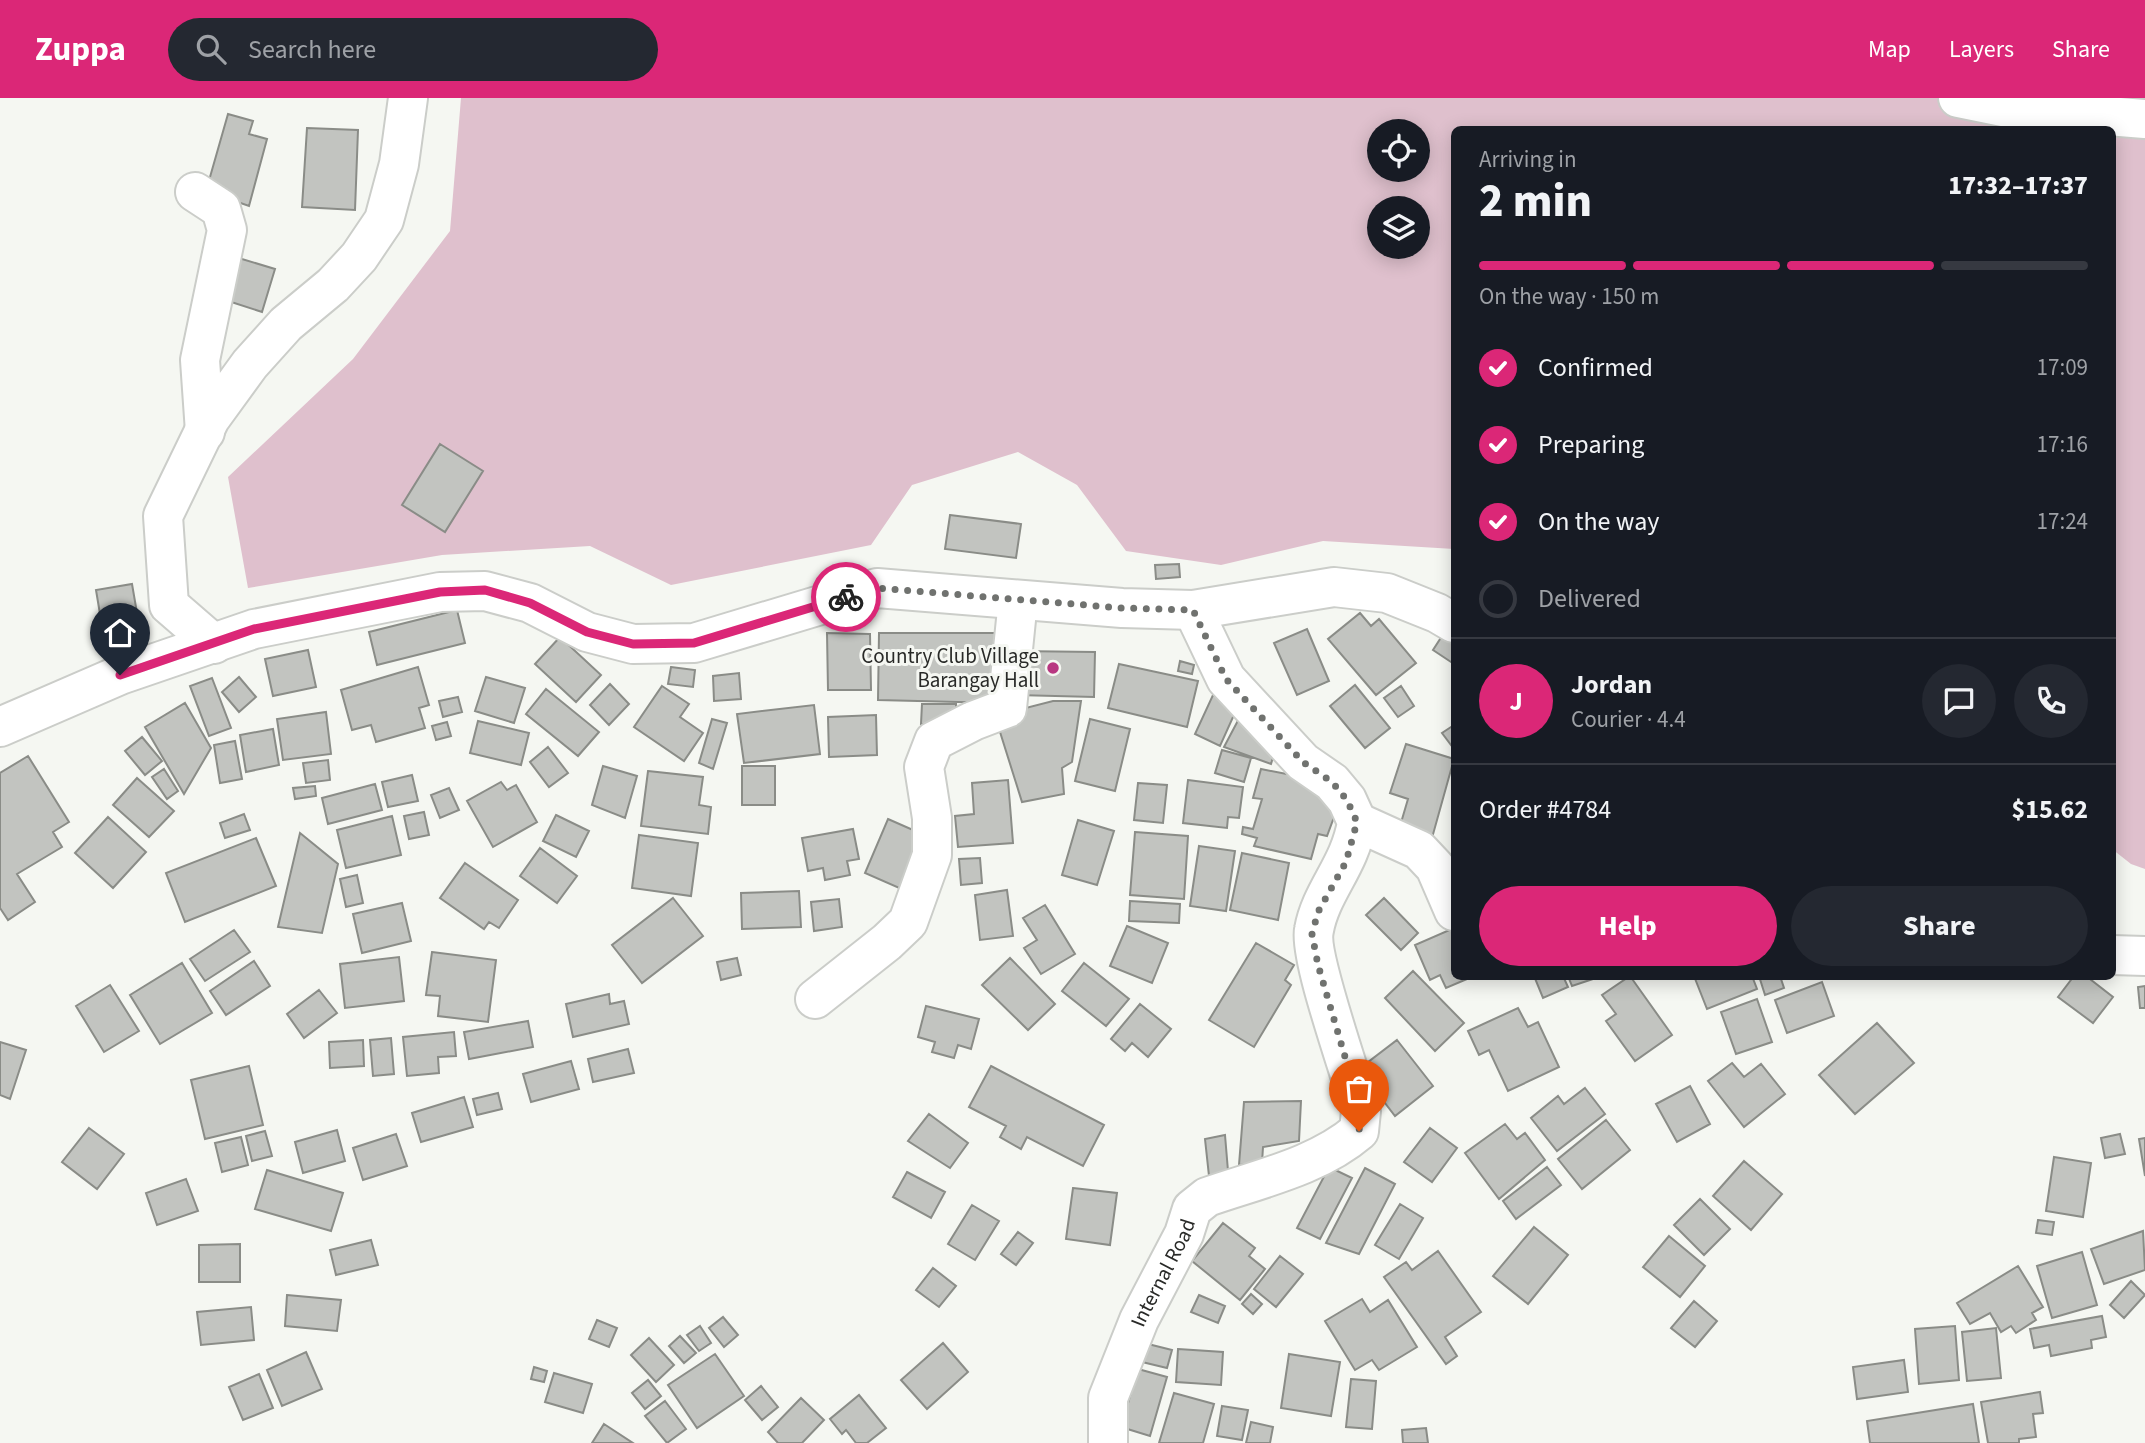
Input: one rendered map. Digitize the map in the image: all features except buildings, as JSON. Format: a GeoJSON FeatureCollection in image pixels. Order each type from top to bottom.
{"type":"FeatureCollection","features":[{"type":"Feature","properties":{"kind":"street"},"geometry":{"type":"LineString","coordinates":[[214,644],[169,605],[164,568],[163,516],[205,432],[250,364],[286,324],[333,285],[359,257],[384,220],[399,164],[408,98]]}},
{"type":"Feature","properties":{"kind":"street"},"geometry":{"type":"LineString","coordinates":[[1958,98],[2007,108],[2145,119]]}},
{"type":"Feature","properties":{"kind":"street"},"geometry":{"type":"LineString","coordinates":[[195,192],[221,208],[227,230],[200,360],[205,432]]}},
{"type":"Feature","properties":{"kind":"street"},"geometry":{"type":"LineString","coordinates":[[0,727],[120,675],[254,629],[440,592],[485,590],[530,603],[587,632],[633,644],[694,643],[877,588],[1122,608],[1193,610],[1334,587],[1387,593],[1437,613],[1451,622]]}},
{"type":"Feature","properties":{"kind":"street"},"geometry":{"type":"LineString","coordinates":[[816,999],[908,922],[932,855],[932,818],[924,767],[934,741],[973,721],[1007,708],[1018,600]]}},
{"type":"Feature","properties":{"kind":"street"},"geometry":{"type":"LineString","coordinates":[[1193,610],[1226,679],[1303,762],[1332,782],[1347,800],[1357,822],[1419,850],[1435,867],[1451,904]]}},
{"type":"Feature","properties":{"kind":"street","name":"Internal Road"},"geometry":{"type":"LineString","coordinates":[[1108,1443],[1108,1398],[1139,1320],[1184,1234],[1192,1209],[1207,1197],[1318,1158],[1341,1146],[1359,1131],[1361,1111],[1318,965],[1312,934],[1318,912],[1346,862],[1357,822]]}},
{"type":"Feature","properties":{"kind":"street"},"geometry":{"type":"LineString","coordinates":[[2116,956],[2145,956]]}},
{"type":"Feature","properties":{"kind":"shaded area"},"geometry":{"type":"Polygon","coordinates":[[[461,98],[2145,98],[2145,869],[2131,864],[2116,852],[2116,126],[1451,126],[1451,549],[1323,541],[1221,565],[1126,551],[1077,485],[1018,452],[912,485],[871,545],[671,585],[590,546],[442,555],[248,588],[228,477],[353,359],[450,231],[461,98]]]}},
{"type":"Feature","properties":{"kind":"way so far"},"geometry":{"type":"LineString","coordinates":[[846,597],[877,588],[1122,608],[1193,610],[1226,679],[1303,762],[1332,782],[1347,800],[1357,822],[1346,862],[1318,912],[1312,934],[1318,965],[1361,1111],[1359,1131]]}},
{"type":"Feature","properties":{"kind":"place","name":"Country Club Village Barangay Hall"},"geometry":{"type":"Point","coordinates":[1053,668]}},
{"type":"Feature","properties":{"kind":"route"},"geometry":{"type":"LineString","coordinates":[[120,675],[254,629],[440,592],[485,590],[530,603],[587,632],[633,644],[694,643],[846,597]]}}]}
